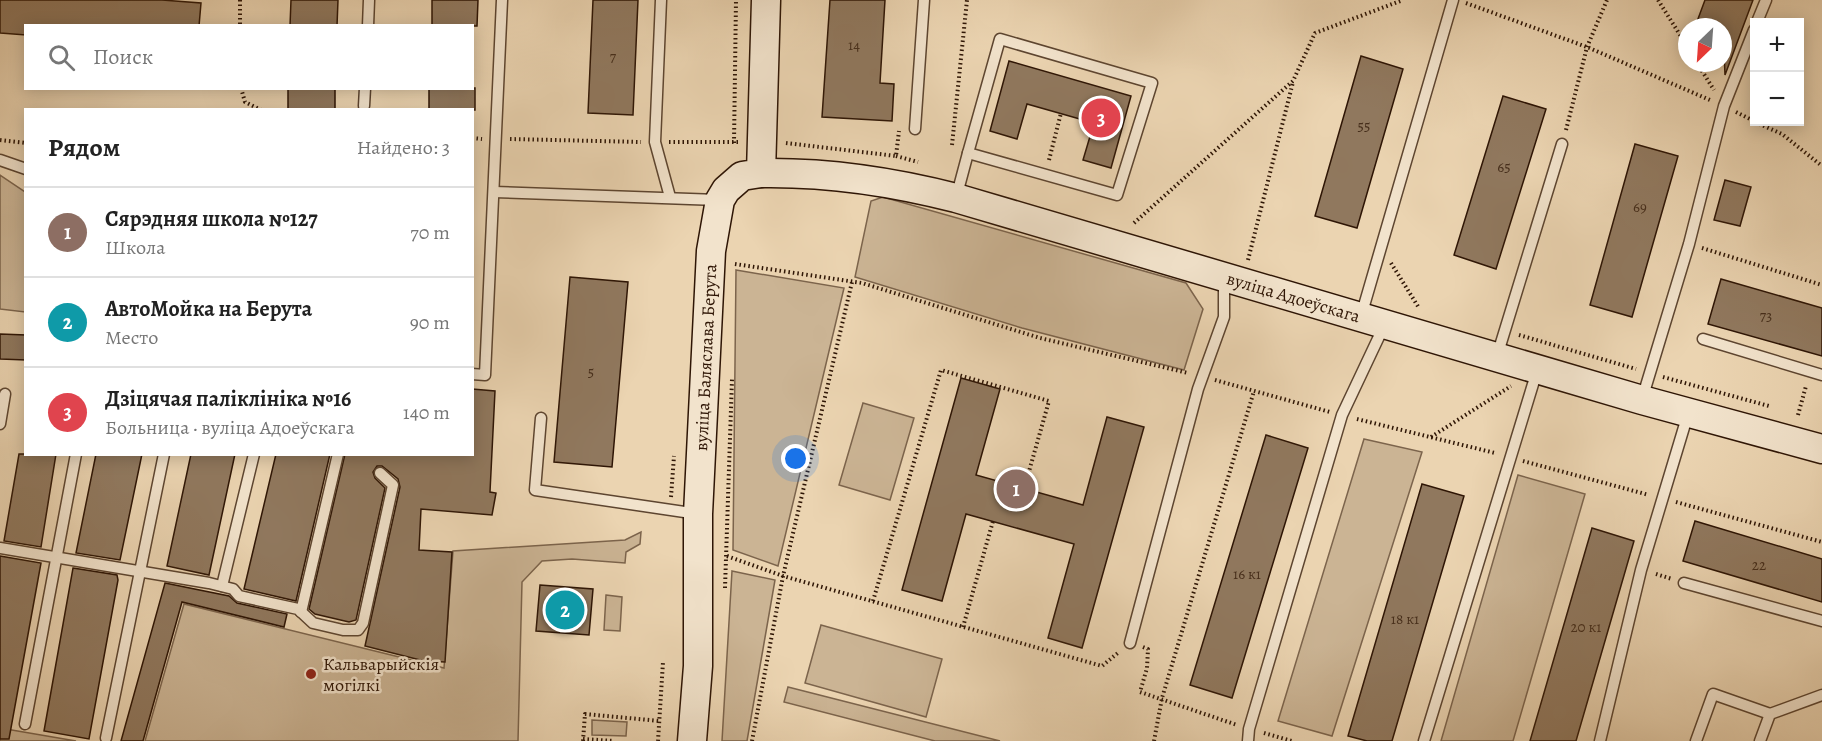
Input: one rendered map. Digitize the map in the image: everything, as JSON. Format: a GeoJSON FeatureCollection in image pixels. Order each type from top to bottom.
{"type":"FeatureCollection","features":[{"type":"Feature","properties":{"kind":"street"},"geometry":{"type":"LineString","coordinates":[[720,200],[742,176],[761,173],[766,0]]}},
{"type":"Feature","properties":{"kind":"street","name":"вуліца Адоеўскага"},"geometry":{"type":"LineString","coordinates":[[761,173],[789,173],[869,182],[956,198],[1642,400],[1822,449]]}},
{"type":"Feature","properties":{"kind":"street","name":"вуліца Баляслава Берута"},"geometry":{"type":"LineString","coordinates":[[692,741],[698,666],[698,514],[709,278],[720,200]]}},
{"type":"Feature","properties":{"kind":"lane"},"geometry":{"type":"LineString","coordinates":[[368,24],[369,0]]}},
{"type":"Feature","properties":{"kind":"lane"},"geometry":{"type":"LineString","coordinates":[[474,374],[485,375],[502,0]]}},
{"type":"Feature","properties":{"kind":"lane"},"geometry":{"type":"LineString","coordinates":[[661,0],[655,142],[670,197]]}},
{"type":"Feature","properties":{"kind":"lane"},"geometry":{"type":"LineString","coordinates":[[915,129],[924,0]]}},
{"type":"Feature","properties":{"kind":"lane"},"geometry":{"type":"LineString","coordinates":[[1248,741],[1249,729],[1372,321],[1382,247],[1455,0]]}},
{"type":"Feature","properties":{"kind":"lane"},"geometry":{"type":"LineString","coordinates":[[1759,18],[1766,0]]}},
{"type":"Feature","properties":{"kind":"lane"},"geometry":{"type":"LineString","coordinates":[[956,198],[968,153],[1000,39],[1152,83],[1117,195],[968,153]]}},
{"type":"Feature","properties":{"kind":"lane"},"geometry":{"type":"LineString","coordinates":[[1642,400],[1689,244],[1724,106],[1750,42]]}},
{"type":"Feature","properties":{"kind":"lane"},"geometry":{"type":"LineString","coordinates":[[364,106],[365,90]]}},
{"type":"Feature","properties":{"kind":"lane"},"geometry":{"type":"LineString","coordinates":[[1496,357],[1562,144]]}},
{"type":"Feature","properties":{"kind":"lane"},"geometry":{"type":"LineString","coordinates":[[0,160],[24,167]]}},
{"type":"Feature","properties":{"kind":"lane"},"geometry":{"type":"LineString","coordinates":[[494,192],[720,200]]}},
{"type":"Feature","properties":{"kind":"lane"},"geometry":{"type":"LineString","coordinates":[[1130,643],[1204,377],[1224,317],[1226,298],[1224,278]]}},
{"type":"Feature","properties":{"kind":"lane"},"geometry":{"type":"LineString","coordinates":[[1703,339],[1822,375]]}},
{"type":"Feature","properties":{"kind":"lane"},"geometry":{"type":"LineString","coordinates":[[1424,741],[1537,369]]}},
{"type":"Feature","properties":{"kind":"lane"},"geometry":{"type":"LineString","coordinates":[[0,424],[5,394]]}},
{"type":"Feature","properties":{"kind":"lane"},"geometry":{"type":"LineString","coordinates":[[1600,741],[1641,570],[1689,413]]}},
{"type":"Feature","properties":{"kind":"lane"},"geometry":{"type":"LineString","coordinates":[[541,418],[535,490],[698,514]]}},
{"type":"Feature","properties":{"kind":"lane"},"geometry":{"type":"LineString","coordinates":[[25,724],[76,456]]}},
{"type":"Feature","properties":{"kind":"lane"},"geometry":{"type":"LineString","coordinates":[[106,738],[164,456]]}},
{"type":"Feature","properties":{"kind":"lane"},"geometry":{"type":"LineString","coordinates":[[222,586],[254,456]]}},
{"type":"Feature","properties":{"kind":"lane"},"geometry":{"type":"LineString","coordinates":[[301,612],[338,456]]}},
{"type":"Feature","properties":{"kind":"lane"},"geometry":{"type":"LineString","coordinates":[[0,548],[222,586],[233,589],[239,596],[301,612],[313,623],[343,630],[358,630],[363,623],[393,485],[380,473]]}},
{"type":"Feature","properties":{"kind":"lane"},"geometry":{"type":"LineString","coordinates":[[1684,583],[1822,621]]}},
{"type":"Feature","properties":{"kind":"lane"},"geometry":{"type":"LineString","coordinates":[[1696,741],[1713,694],[1770,714],[1822,695]]}},
{"type":"Feature","properties":{"kind":"lane"},"geometry":{"type":"LineString","coordinates":[[1761,741],[1770,714]]}},
{"type":"Feature","properties":{"kind":"path"},"geometry":{"type":"LineString","coordinates":[[240,0],[240,24]]}},
{"type":"Feature","properties":{"kind":"path"},"geometry":{"type":"LineString","coordinates":[[496,139],[734,144],[736,0]]}},
{"type":"Feature","properties":{"kind":"path"},"geometry":{"type":"LineString","coordinates":[[952,147],[967,0]]}},
{"type":"Feature","properties":{"kind":"path"},"geometry":{"type":"LineString","coordinates":[[1248,260],[1293,81],[1315,33],[1402,0]]}},
{"type":"Feature","properties":{"kind":"path"},"geometry":{"type":"LineString","coordinates":[[1455,0],[1587,47],[1724,106]]}},
{"type":"Feature","properties":{"kind":"path"},"geometry":{"type":"LineString","coordinates":[[1562,144],[1587,47],[1607,0]]}},
{"type":"Feature","properties":{"kind":"path"},"geometry":{"type":"LineString","coordinates":[[1658,0],[1678,32]]}},
{"type":"Feature","properties":{"kind":"path"},"geometry":{"type":"LineString","coordinates":[[1134,223],[1293,81]]}},
{"type":"Feature","properties":{"kind":"path"},"geometry":{"type":"LineString","coordinates":[[242,90],[245,102],[257,108]]}},
{"type":"Feature","properties":{"kind":"path"},"geometry":{"type":"LineString","coordinates":[[1045,175],[1061,113]]}},
{"type":"Feature","properties":{"kind":"path"},"geometry":{"type":"LineString","coordinates":[[1763,126],[1782,135],[1822,166]]}},
{"type":"Feature","properties":{"kind":"path"},"geometry":{"type":"LineString","coordinates":[[778,142],[896,156],[899,131],[915,129]]}},
{"type":"Feature","properties":{"kind":"path"},"geometry":{"type":"LineString","coordinates":[[0,140],[24,143]]}},
{"type":"Feature","properties":{"kind":"path"},"geometry":{"type":"LineString","coordinates":[[1689,244],[1822,285]]}},
{"type":"Feature","properties":{"kind":"path"},"geometry":{"type":"LineString","coordinates":[[1382,247],[1420,309]]}},
{"type":"Feature","properties":{"kind":"path"},"geometry":{"type":"LineString","coordinates":[[735,276],[735,264],[852,282],[1040,338],[1204,377],[1822,542]]}},
{"type":"Feature","properties":{"kind":"path"},"geometry":{"type":"LineString","coordinates":[[752,741],[783,576],[852,282]]}},
{"type":"Feature","properties":{"kind":"path"},"geometry":{"type":"LineString","coordinates":[[724,591],[732,369]]}},
{"type":"Feature","properties":{"kind":"path"},"geometry":{"type":"LineString","coordinates":[[1430,437],[1537,369]]}},
{"type":"Feature","properties":{"kind":"path"},"geometry":{"type":"LineString","coordinates":[[873,601],[941,370],[1049,402],[1024,489]]}},
{"type":"Feature","properties":{"kind":"path"},"geometry":{"type":"LineString","coordinates":[[1798,415],[1806,387]]}},
{"type":"Feature","properties":{"kind":"path"},"geometry":{"type":"LineString","coordinates":[[1154,741],[1162,698],[1254,391]]}},
{"type":"Feature","properties":{"kind":"path"},"geometry":{"type":"LineString","coordinates":[[963,627],[993,521]]}},
{"type":"Feature","properties":{"kind":"path"},"geometry":{"type":"LineString","coordinates":[[727,556],[783,576],[1102,666],[1130,643],[1148,649],[1147,668],[1140,692],[1183,706]]}},
{"type":"Feature","properties":{"kind":"path"},"geometry":{"type":"LineString","coordinates":[[1641,570],[1684,583]]}},
{"type":"Feature","properties":{"kind":"path"},"geometry":{"type":"LineString","coordinates":[[658,741],[663,662]]}},
{"type":"Feature","properties":{"kind":"path"},"geometry":{"type":"LineString","coordinates":[[614,741],[583,740],[585,714],[660,721]]}},
{"type":"Feature","properties":{"kind":"shaded area"},"geometry":{"type":"Polygon","coordinates":[[[0,175],[24,191],[24,312],[0,309],[0,175]]]}},
{"type":"Feature","properties":{"kind":"shaded area"},"geometry":{"type":"Polygon","coordinates":[[[883,197],[1186,283],[1203,309],[1184,370],[1022,328],[855,277],[871,201],[883,197]]]}},
{"type":"Feature","properties":{"kind":"shaded area"},"geometry":{"type":"Polygon","coordinates":[[[736,270],[844,288],[778,566],[733,550],[736,270]]]}},
{"type":"Feature","properties":{"kind":"shaded area"},"geometry":{"type":"Polygon","coordinates":[[[863,403],[914,418],[890,500],[839,485],[863,403]]]}},
{"type":"Feature","properties":{"kind":"shaded area"},"geometry":{"type":"Polygon","coordinates":[[[1364,439],[1422,452],[1332,736],[1278,721],[1364,439]]]}},
{"type":"Feature","properties":{"kind":"shaded area"},"geometry":{"type":"Polygon","coordinates":[[[1518,475],[1585,494],[1513,741],[1441,741],[1518,475]]]}},
{"type":"Feature","properties":{"kind":"shaded area","name":"Кальварыйскія могілкі"},"geometry":{"type":"Polygon","coordinates":[[[641,532],[640,544],[626,552],[625,563],[572,559],[542,561],[522,582],[518,741],[145,741],[184,604],[444,668],[453,551],[625,540],[641,532]]]}},
{"type":"Feature","properties":{"kind":"shaded area"},"geometry":{"type":"Polygon","coordinates":[[[732,571],[775,580],[747,741],[722,741],[732,571]]]}},
{"type":"Feature","properties":{"kind":"shaded area"},"geometry":{"type":"Polygon","coordinates":[[[606,595],[622,597],[620,631],[604,630],[606,595]]]}},
{"type":"Feature","properties":{"kind":"shaded area"},"geometry":{"type":"Polygon","coordinates":[[[821,625],[942,659],[926,717],[805,683],[821,625]]]}},
{"type":"Feature","properties":{"kind":"shaded area"},"geometry":{"type":"Polygon","coordinates":[[[788,687],[1000,741],[935,741],[784,702],[788,687]]]}},
{"type":"Feature","properties":{"kind":"shaded area"},"geometry":{"type":"Polygon","coordinates":[[[592,720],[627,722],[626,736],[592,735],[592,720]]]}},
{"type":"Feature","properties":{"kind":"shaded area"},"geometry":{"type":"Polygon","coordinates":[[[0,728],[76,741],[0,741],[0,728]]]}},
{"type":"Feature","properties":{"kind":"building"},"geometry":{"type":"Polygon","coordinates":[[[0,0],[162,0],[201,3],[199,24],[24,24],[24,35],[0,33],[0,0]]]}},
{"type":"Feature","properties":{"kind":"building"},"geometry":{"type":"Polygon","coordinates":[[[291,0],[338,0],[337,24],[290,24],[291,0]]]}},
{"type":"Feature","properties":{"kind":"building"},"geometry":{"type":"Polygon","coordinates":[[[432,0],[478,0],[477,26],[474,24],[432,24],[432,0]]]}},
{"type":"Feature","properties":{"kind":"building"},"geometry":{"type":"Polygon","coordinates":[[[593,0],[638,0],[633,115],[588,113],[593,0]]]}},
{"type":"Feature","properties":{"kind":"building"},"geometry":{"type":"Polygon","coordinates":[[[830,0],[885,0],[880,83],[894,84],[892,121],[822,117],[830,0]]]}},
{"type":"Feature","properties":{"kind":"building"},"geometry":{"type":"Polygon","coordinates":[[[1705,0],[1753,0],[1732,56],[1732,18],[1698,18],[1705,0]]]}},
{"type":"Feature","properties":{"kind":"building"},"geometry":{"type":"Polygon","coordinates":[[[1361,56],[1403,69],[1357,228],[1315,216],[1361,56]]]}},
{"type":"Feature","properties":{"kind":"building"},"geometry":{"type":"Polygon","coordinates":[[[1009,61],[1131,96],[1111,168],[1083,160],[1094,123],[1027,104],[1017,139],[990,131],[1009,61]]]}},
{"type":"Feature","properties":{"kind":"building"},"geometry":{"type":"Polygon","coordinates":[[[475,88],[475,110],[474,108],[429,108],[429,90],[474,90],[475,88]]]}},
{"type":"Feature","properties":{"kind":"building"},"geometry":{"type":"Polygon","coordinates":[[[288,90],[335,90],[335,108],[288,108],[288,90]]]}},
{"type":"Feature","properties":{"kind":"building"},"geometry":{"type":"Polygon","coordinates":[[[1503,96],[1546,109],[1496,269],[1454,255],[1503,96]]]}},
{"type":"Feature","properties":{"kind":"building"},"geometry":{"type":"Polygon","coordinates":[[[1635,144],[1678,156],[1632,317],[1590,305],[1635,144]]]}},
{"type":"Feature","properties":{"kind":"building"},"geometry":{"type":"Polygon","coordinates":[[[1725,180],[1751,187],[1740,226],[1714,220],[1725,180]]]}},
{"type":"Feature","properties":{"kind":"building"},"geometry":{"type":"Polygon","coordinates":[[[570,277],[628,282],[612,467],[554,462],[570,277]]]}},
{"type":"Feature","properties":{"kind":"building"},"geometry":{"type":"Polygon","coordinates":[[[1721,279],[1822,308],[1822,356],[1708,324],[1721,279]]]}},
{"type":"Feature","properties":{"kind":"building"},"geometry":{"type":"Polygon","coordinates":[[[0,334],[24,335],[24,360],[0,359],[0,334]]]}},
{"type":"Feature","properties":{"kind":"building"},"geometry":{"type":"Polygon","coordinates":[[[961,378],[1000,389],[976,475],[1083,505],[1107,417],[1144,427],[1082,648],[1048,638],[1074,544],[966,514],[942,601],[902,590],[961,378]]]}},
{"type":"Feature","properties":{"kind":"building"},"geometry":{"type":"Polygon","coordinates":[[[474,389],[495,391],[490,492],[496,493],[492,515],[421,509],[419,550],[452,552],[445,662],[424,661],[365,646],[400,487],[398,479],[382,466],[377,466],[373,472],[375,478],[385,488],[356,620],[349,622],[315,614],[309,609],[345,456],[474,456],[474,389]]]}},
{"type":"Feature","properties":{"kind":"building"},"geometry":{"type":"Polygon","coordinates":[[[1266,435],[1308,448],[1232,698],[1190,685],[1266,435]]]}},
{"type":"Feature","properties":{"kind":"building"},"geometry":{"type":"Polygon","coordinates":[[[19,454],[56,456],[41,547],[4,541],[19,454]]]}},
{"type":"Feature","properties":{"kind":"building"},"geometry":{"type":"Polygon","coordinates":[[[96,456],[142,456],[120,560],[76,553],[96,456]]]}},
{"type":"Feature","properties":{"kind":"building"},"geometry":{"type":"Polygon","coordinates":[[[191,456],[235,456],[209,575],[167,566],[191,456]]]}},
{"type":"Feature","properties":{"kind":"building"},"geometry":{"type":"Polygon","coordinates":[[[276,456],[330,456],[296,601],[244,589],[276,456]]]}},
{"type":"Feature","properties":{"kind":"building"},"geometry":{"type":"Polygon","coordinates":[[[1422,484],[1464,496],[1392,741],[1367,741],[1348,736],[1422,484]]]}},
{"type":"Feature","properties":{"kind":"building"},"geometry":{"type":"Polygon","coordinates":[[[1695,521],[1822,559],[1822,602],[1683,561],[1695,521]]]}},
{"type":"Feature","properties":{"kind":"building"},"geometry":{"type":"Polygon","coordinates":[[[1592,528],[1634,541],[1576,741],[1530,741],[1592,528]]]}},
{"type":"Feature","properties":{"kind":"building"},"geometry":{"type":"Polygon","coordinates":[[[0,556],[41,563],[9,739],[0,739],[0,556]]]}},
{"type":"Feature","properties":{"kind":"building"},"geometry":{"type":"Polygon","coordinates":[[[73,568],[117,575],[118,580],[89,739],[44,731],[73,568]]]}},
{"type":"Feature","properties":{"kind":"building"},"geometry":{"type":"Polygon","coordinates":[[[165,583],[229,596],[237,603],[287,614],[284,627],[182,602],[143,741],[121,741],[165,583]]]}},
{"type":"Feature","properties":{"kind":"building"},"geometry":{"type":"Polygon","coordinates":[[[540,585],[593,589],[589,635],[536,631],[540,585]]]}},
{"type":"Feature","properties":{"kind":"place","name":"Дзіцячая паліклініка №16"},"geometry":{"type":"Point","coordinates":[1101,118]}},
{"type":"Feature","properties":{"kind":"place","name":"Сярэдняя школа №127"},"geometry":{"type":"Point","coordinates":[1016,489]}},
{"type":"Feature","properties":{"kind":"place","name":"АвтоМойка на Берута"},"geometry":{"type":"Point","coordinates":[565,610]}},
{"type":"Feature","properties":{"kind":"place","name":"Кальварыйскія могілкі"},"geometry":{"type":"Point","coordinates":[311,674]}}]}
